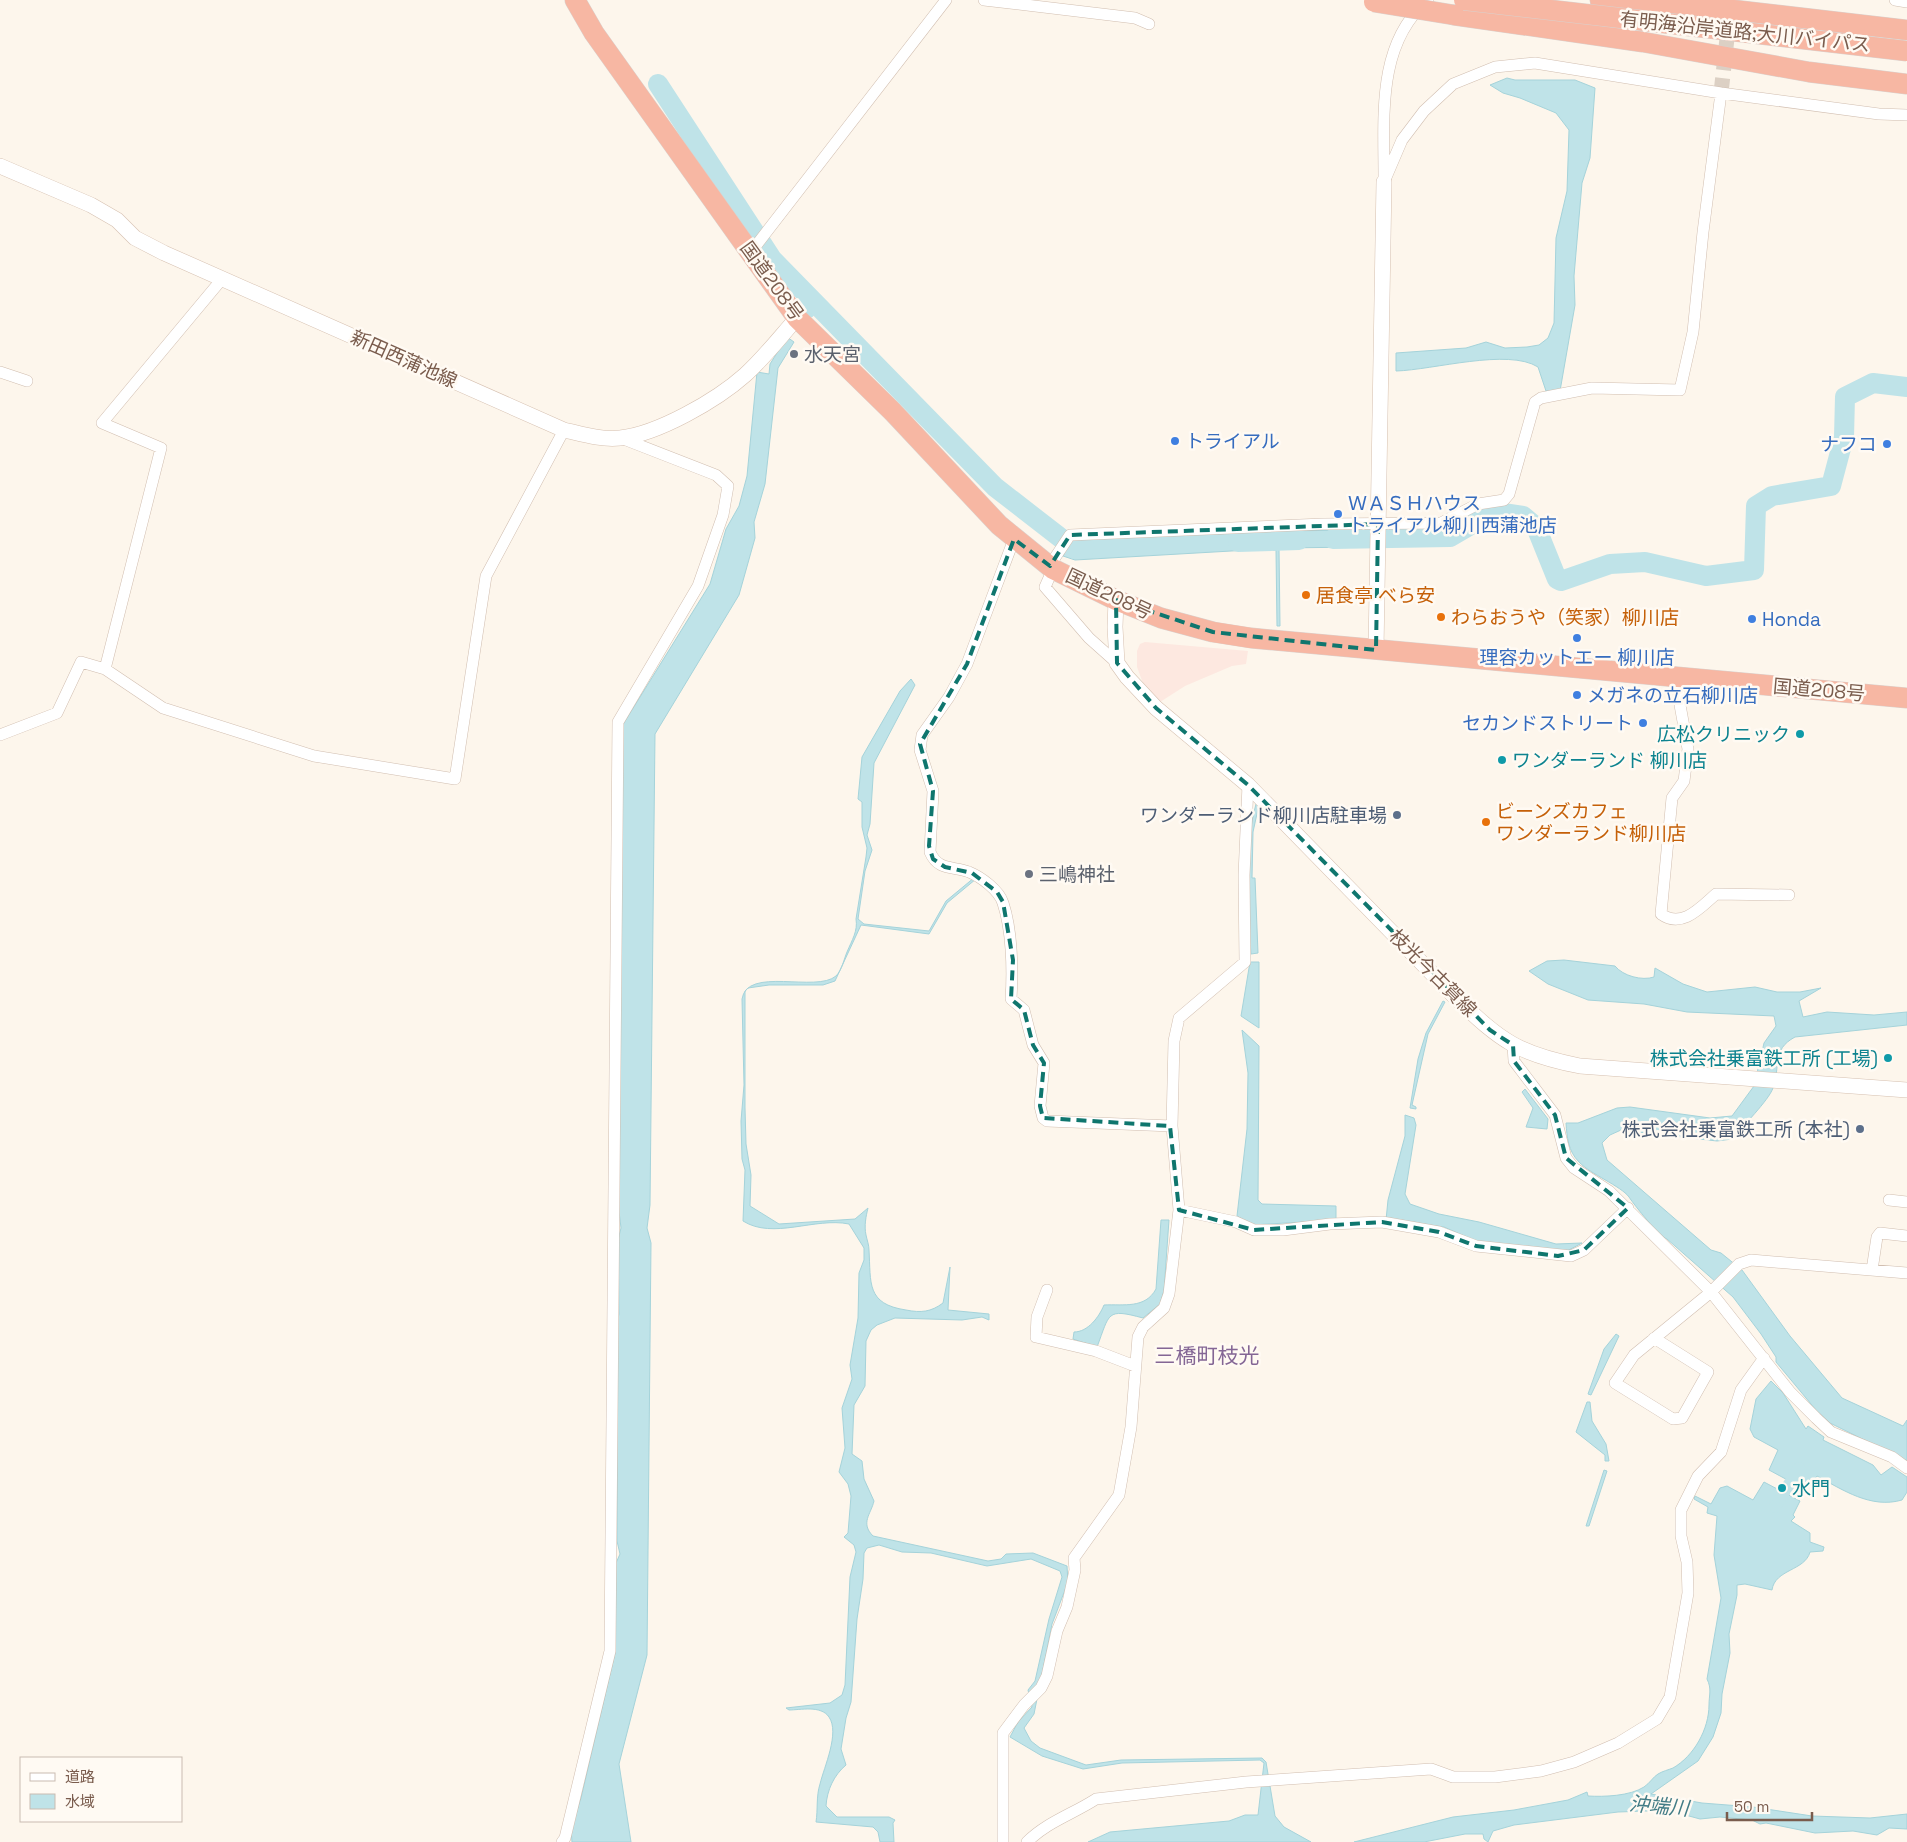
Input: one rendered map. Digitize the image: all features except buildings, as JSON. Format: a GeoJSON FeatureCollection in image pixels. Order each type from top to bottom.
{"type":"FeatureCollection","features":[{"type":"Feature","properties":{"kind":"highway","name":"国道208号"},"geometry":{"type":"LineString","coordinates":[[575,0],[594,33],[796,318],[894,412],[978,505],[1014,539],[1116,600],[1161,618],[1213,632],[1376,650],[1907,698]]}},
{"type":"Feature","properties":{"kind":"highway","name":"有明海沿岸道路;大川バイパス"},"geometry":{"type":"LineString","coordinates":[[1522,0],[1907,44]]}},
{"type":"Feature","properties":{"kind":"highway"},"geometry":{"type":"LineString","coordinates":[[1600,0],[1682,4],[1907,30]]}},
{"type":"Feature","properties":{"kind":"highway"},"geometry":{"type":"LineString","coordinates":[[1367,1],[1459,7],[1809,72],[1907,84]]}},
{"type":"Feature","properties":{"kind":"highway","name":"有明海沿岸道路;大川バイパス"},"geometry":{"type":"LineString","coordinates":[[1459,7],[1907,51]]}},
{"type":"Feature","properties":{"kind":"main road","name":"新田西蒲池線"},"geometry":{"type":"LineString","coordinates":[[0,166],[91,205],[117,220],[135,238],[222,279],[564,430],[602,438],[621,438],[649,432],[681,418],[730,387],[745,375],[796,318]]}},
{"type":"Feature","properties":{"kind":"main road"},"geometry":{"type":"LineString","coordinates":[[1376,650],[1384,182]]}},
{"type":"Feature","properties":{"kind":"main road"},"geometry":{"type":"LineString","coordinates":[[1116,600],[1117,663]]}},
{"type":"Feature","properties":{"kind":"main road","name":"枝光今古賀線"},"geometry":{"type":"LineString","coordinates":[[1117,663],[1126,677],[1156,708],[1248,786],[1456,998],[1490,1030],[1513,1045],[1548,1059],[1580,1066],[1907,1090]]}},
{"type":"Feature","properties":{"kind":"street"},"geometry":{"type":"LineString","coordinates":[[751,252],[946,0]]}},
{"type":"Feature","properties":{"kind":"street"},"geometry":{"type":"LineString","coordinates":[[984,0],[1135,18],[1149,24]]}},
{"type":"Feature","properties":{"kind":"street"},"geometry":{"type":"LineString","coordinates":[[1384,182],[1384,99],[1390,64],[1399,36],[1410,19],[1428,0]]}},
{"type":"Feature","properties":{"kind":"street"},"geometry":{"type":"LineString","coordinates":[[1895,0],[1907,2]]}},
{"type":"Feature","properties":{"kind":"street"},"geometry":{"type":"LineString","coordinates":[[1384,182],[1402,140],[1424,111],[1453,84],[1495,67],[1535,63],[1721,93],[1879,114],[1907,115]]}},
{"type":"Feature","properties":{"kind":"street"},"geometry":{"type":"LineString","coordinates":[[1117,663],[1089,638],[1045,587],[1054,564],[1070,535],[1323,524],[1441,523],[1478,504],[1504,500],[1509,494],[1535,402],[1541,398],[1592,388],[1680,390],[1693,332],[1703,232],[1721,93]]}},
{"type":"Feature","properties":{"kind":"street"},"geometry":{"type":"LineString","coordinates":[[105,669],[161,448],[102,423],[222,279]]}},
{"type":"Feature","properties":{"kind":"street"},"geometry":{"type":"LineString","coordinates":[[0,372],[27,380]]}},
{"type":"Feature","properties":{"kind":"street"},"geometry":{"type":"LineString","coordinates":[[0,735],[57,713],[81,662],[105,669],[163,708],[314,756],[455,779],[486,576],[564,430]]}},
{"type":"Feature","properties":{"kind":"street"},"geometry":{"type":"LineString","coordinates":[[562,1842],[565,1838],[610,1651],[618,722],[698,586],[723,515],[728,486],[716,475],[621,438]]}},
{"type":"Feature","properties":{"kind":"street"},"geometry":{"type":"LineString","coordinates":[[1014,539],[967,664],[949,697],[922,735],[920,750],[933,791],[930,852],[933,859],[945,867],[972,873],[997,892],[1003,902],[1012,960],[1011,999],[1024,1010],[1033,1045],[1044,1063],[1040,1106],[1043,1118],[1047,1121],[1172,1126]]}},
{"type":"Feature","properties":{"kind":"street"},"geometry":{"type":"LineString","coordinates":[[1678,677],[1680,705],[1688,749],[1684,781],[1672,798],[1660,914],[1668,920],[1680,920],[1694,913],[1716,894],[1789,895]]}},
{"type":"Feature","properties":{"kind":"street"},"geometry":{"type":"LineString","coordinates":[[1002,1842],[1004,1734],[1024,1705],[1041,1688],[1047,1676],[1057,1632],[1067,1607],[1074,1570],[1074,1558],[1119,1495],[1131,1427],[1138,1336],[1143,1327],[1164,1308],[1169,1294],[1179,1210],[1172,1126],[1174,1041],[1179,1018],[1245,962],[1244,874],[1248,786]]}},
{"type":"Feature","properties":{"kind":"street"},"geometry":{"type":"LineString","coordinates":[[1513,1045],[1514,1061],[1556,1115],[1566,1158],[1574,1168],[1609,1191],[1628,1208],[1711,1292],[1804,1407],[1832,1432],[1892,1458],[1907,1468]]}},
{"type":"Feature","properties":{"kind":"street"},"geometry":{"type":"LineString","coordinates":[[1889,1200],[1907,1202]]}},
{"type":"Feature","properties":{"kind":"street"},"geometry":{"type":"LineString","coordinates":[[1179,1210],[1236,1222],[1254,1230],[1283,1230],[1330,1224],[1382,1222],[1439,1232],[1476,1246],[1571,1256],[1584,1250],[1628,1208]]}},
{"type":"Feature","properties":{"kind":"street"},"geometry":{"type":"LineString","coordinates":[[1872,1270],[1876,1237],[1880,1233],[1907,1236]]}},
{"type":"Feature","properties":{"kind":"street"},"geometry":{"type":"LineString","coordinates":[[1654,1338],[1708,1372],[1682,1418],[1673,1419],[1615,1383],[1634,1354],[1711,1292],[1739,1264],[1751,1260],[1907,1273]]}},
{"type":"Feature","properties":{"kind":"street"},"geometry":{"type":"LineString","coordinates":[[1047,1290],[1037,1317],[1036,1337],[1096,1351],[1135,1366]]}},
{"type":"Feature","properties":{"kind":"street"},"geometry":{"type":"LineString","coordinates":[[1027,1842],[1052,1822],[1081,1809],[1096,1799],[1246,1782],[1431,1768],[1453,1777],[1495,1777],[1540,1771],[1574,1762],[1618,1743],[1657,1718],[1670,1697],[1688,1593],[1687,1562],[1681,1536],[1681,1510],[1698,1476],[1721,1452],[1741,1390],[1764,1358]]}},
{"type":"Feature","properties":{"kind":"highlighted area"},"geometry":{"type":"Polygon","coordinates":[[[1378,524],[1376,650],[1213,632],[1116,600],[1117,663],[1156,708],[1248,785],[1490,1030],[1513,1045],[1514,1061],[1555,1115],[1566,1158],[1628,1208],[1584,1250],[1558,1256],[1476,1246],[1439,1232],[1382,1222],[1254,1230],[1179,1210],[1170,1126],[1043,1118],[1040,1106],[1044,1063],[1033,1045],[1024,1010],[1011,999],[1013,960],[1003,902],[997,892],[972,873],[945,867],[933,859],[929,846],[933,791],[920,744],[967,664],[1014,539],[1050,566],[1070,535],[1378,524]]]}},
{"type":"Feature","properties":{"kind":"shaded area"},"geometry":{"type":"Polygon","coordinates":[[[1145,642],[1248,651],[1246,664],[1232,666],[1185,686],[1160,702],[1144,686],[1137,667],[1137,651],[1140,644],[1145,642]]]}},
{"type":"Feature","properties":{"kind":"water"},"geometry":{"type":"Polygon","coordinates":[[[1507,78],[1515,80],[1575,80],[1595,88],[1590,158],[1582,183],[1574,276],[1575,305],[1560,391],[1546,391],[1538,367],[1508,359],[1396,371],[1396,353],[1466,348],[1486,342],[1505,348],[1539,345],[1548,338],[1554,323],[1556,238],[1567,191],[1569,130],[1556,113],[1503,93],[1490,85],[1507,78]]]}},
{"type":"Feature","properties":{"kind":"water"},"geometry":{"type":"Polygon","coordinates":[[[787,337],[794,342],[778,368],[765,484],[754,522],[755,538],[739,595],[655,734],[650,1205],[647,1228],[651,1243],[647,1655],[619,1764],[631,1842],[572,1842],[571,1829],[581,1798],[615,1653],[616,1563],[620,1554],[617,1541],[617,1323],[619,1314],[618,1240],[621,1228],[618,1203],[622,726],[710,584],[726,529],[739,506],[747,476],[757,372],[769,374],[770,364],[787,337]]]}},
{"type":"Feature","properties":{"kind":"water"},"geometry":{"type":"Polygon","coordinates":[[[1361,530],[1361,547],[1279,548],[1280,626],[1277,626],[1276,550],[1273,550],[1273,531],[1361,530]]]}},
{"type":"Feature","properties":{"kind":"water"},"geometry":{"type":"Polygon","coordinates":[[[1265,532],[1266,549],[1075,560],[1063,556],[1074,539],[1265,532]]]}},
{"type":"Feature","properties":{"kind":"water"},"geometry":{"type":"Polygon","coordinates":[[[911,679],[915,685],[874,763],[870,824],[867,835],[872,850],[865,871],[858,919],[864,924],[929,931],[946,901],[975,877],[976,879],[947,903],[929,934],[861,925],[842,966],[855,932],[867,848],[862,827],[862,802],[858,799],[862,757],[900,691],[911,679]]]}},
{"type":"Feature","properties":{"kind":"water"},"geometry":{"type":"Polygon","coordinates":[[[1256,804],[1262,808],[1258,809],[1253,832],[1252,878],[1255,878],[1258,953],[1251,954],[1247,878],[1249,841],[1256,804]]]}},
{"type":"Feature","properties":{"kind":"water"},"geometry":{"type":"Polygon","coordinates":[[[1564,960],[1615,966],[1618,970],[1638,978],[1654,977],[1655,968],[1683,984],[1707,992],[1755,987],[1777,992],[1800,992],[1821,988],[1799,1001],[1803,1017],[1827,1012],[1874,1015],[1907,1012],[1907,1025],[1795,1037],[1787,1042],[1778,1059],[1773,1088],[1761,1106],[1732,1139],[1717,1141],[1621,1130],[1610,1135],[1602,1143],[1607,1160],[1711,1250],[1721,1253],[1742,1270],[1790,1336],[1842,1398],[1903,1426],[1907,1420],[1907,1461],[1830,1423],[1816,1410],[1776,1362],[1776,1357],[1761,1334],[1733,1297],[1663,1237],[1625,1193],[1579,1162],[1572,1153],[1569,1144],[1566,1123],[1578,1123],[1617,1108],[1630,1107],[1710,1118],[1732,1116],[1754,1086],[1764,1043],[1776,1026],[1774,1016],[1687,1012],[1644,1004],[1588,1000],[1548,984],[1529,971],[1547,961],[1564,960]]]}},
{"type":"Feature","properties":{"kind":"water"},"geometry":{"type":"Polygon","coordinates":[[[1250,962],[1259,962],[1259,1028],[1241,1016],[1250,962]]]}},
{"type":"Feature","properties":{"kind":"water"},"geometry":{"type":"Polygon","coordinates":[[[840,971],[835,981],[823,985],[769,985],[749,988],[756,984],[769,982],[826,981],[836,976],[840,971]]]}},
{"type":"Feature","properties":{"kind":"water"},"geometry":{"type":"Polygon","coordinates":[[[745,993],[745,1108],[746,1144],[751,1175],[750,1206],[779,1224],[855,1219],[868,1208],[865,1228],[869,1248],[871,1282],[877,1297],[893,1307],[916,1311],[930,1310],[943,1303],[950,1267],[948,1310],[989,1314],[989,1320],[982,1317],[962,1320],[895,1318],[877,1325],[871,1330],[866,1341],[865,1386],[854,1405],[852,1454],[862,1461],[864,1479],[874,1501],[867,1518],[869,1531],[873,1536],[988,1561],[1001,1559],[1006,1554],[1033,1553],[1067,1566],[1068,1582],[1052,1624],[1034,1714],[1024,1728],[1031,1741],[1040,1748],[1086,1765],[1121,1760],[1262,1758],[1266,1762],[1275,1816],[1284,1827],[1311,1842],[1088,1842],[1110,1832],[1229,1821],[1245,1815],[1258,1815],[1264,1763],[1260,1760],[1122,1763],[1083,1769],[1042,1756],[1010,1737],[1018,1722],[1032,1707],[1028,1690],[1035,1681],[1049,1619],[1062,1577],[1060,1571],[1031,1559],[987,1566],[931,1553],[902,1552],[879,1545],[867,1548],[864,1553],[851,1702],[846,1718],[841,1749],[846,1765],[832,1783],[826,1806],[837,1817],[889,1817],[895,1820],[893,1823],[894,1842],[880,1842],[878,1832],[873,1827],[816,1822],[819,1789],[832,1741],[832,1724],[829,1717],[821,1711],[810,1709],[789,1710],[786,1708],[830,1703],[842,1695],[845,1685],[850,1577],[856,1552],[854,1545],[844,1537],[848,1533],[851,1496],[848,1484],[839,1472],[845,1448],[842,1408],[852,1379],[850,1365],[858,1318],[859,1273],[864,1260],[864,1248],[849,1224],[822,1223],[767,1228],[743,1221],[745,1170],[742,1159],[741,1121],[744,1085],[742,999],[745,993]]]}},
{"type":"Feature","properties":{"kind":"water"},"geometry":{"type":"Polygon","coordinates":[[[1443,1001],[1445,1002],[1428,1034],[1412,1105],[1416,1109],[1410,1108],[1418,1059],[1426,1033],[1443,1001]]]}},
{"type":"Feature","properties":{"kind":"water"},"geometry":{"type":"Polygon","coordinates":[[[1242,1030],[1259,1046],[1258,1200],[1262,1204],[1336,1206],[1336,1220],[1252,1225],[1237,1216],[1247,1129],[1248,1073],[1242,1030]]]}},
{"type":"Feature","properties":{"kind":"water"},"geometry":{"type":"Polygon","coordinates":[[[1525,1089],[1548,1119],[1547,1129],[1526,1127],[1533,1108],[1522,1092],[1525,1089]]]}},
{"type":"Feature","properties":{"kind":"water"},"geometry":{"type":"Polygon","coordinates":[[[1405,1115],[1414,1118],[1416,1125],[1405,1194],[1410,1204],[1439,1214],[1479,1222],[1556,1244],[1582,1243],[1567,1251],[1485,1245],[1444,1227],[1386,1220],[1388,1200],[1405,1136],[1405,1115]]]}},
{"type":"Feature","properties":{"kind":"water"},"geometry":{"type":"Polygon","coordinates":[[[1161,1220],[1169,1220],[1164,1290],[1160,1304],[1143,1318],[1122,1314],[1111,1316],[1104,1327],[1097,1347],[1073,1339],[1074,1332],[1088,1327],[1104,1305],[1140,1303],[1146,1300],[1156,1289],[1161,1220]]]}},
{"type":"Feature","properties":{"kind":"water"},"geometry":{"type":"Polygon","coordinates":[[[1616,1334],[1619,1336],[1591,1395],[1588,1394],[1604,1349],[1616,1334]]]}},
{"type":"Feature","properties":{"kind":"water"},"geometry":{"type":"Polygon","coordinates":[[[1771,1381],[1783,1393],[1806,1429],[1808,1426],[1824,1437],[1823,1440],[1873,1465],[1881,1475],[1892,1467],[1907,1477],[1907,1492],[1902,1500],[1879,1502],[1868,1500],[1847,1492],[1817,1476],[1806,1490],[1769,1470],[1778,1450],[1754,1437],[1750,1429],[1756,1399],[1771,1381]]]}},
{"type":"Feature","properties":{"kind":"water"},"geometry":{"type":"Polygon","coordinates":[[[1587,1402],[1590,1402],[1592,1421],[1606,1444],[1609,1461],[1605,1461],[1605,1455],[1576,1432],[1587,1402]]]}},
{"type":"Feature","properties":{"kind":"water"},"geometry":{"type":"Polygon","coordinates":[[[1604,1470],[1607,1471],[1589,1526],[1586,1526],[1604,1470]]]}},
{"type":"Feature","properties":{"kind":"water","name":"沖端川"},"geometry":{"type":"Polygon","coordinates":[[[1764,1482],[1800,1501],[1793,1515],[1795,1517],[1791,1521],[1810,1533],[1810,1542],[1824,1547],[1823,1551],[1810,1552],[1802,1563],[1778,1578],[1772,1590],[1745,1584],[1737,1585],[1737,1595],[1729,1634],[1730,1653],[1722,1694],[1721,1713],[1713,1737],[1698,1761],[1651,1794],[1702,1803],[1753,1807],[1812,1816],[1870,1818],[1907,1814],[1907,1829],[1889,1828],[1877,1835],[1853,1831],[1815,1833],[1766,1823],[1760,1824],[1752,1820],[1720,1817],[1700,1819],[1678,1813],[1646,1811],[1618,1812],[1514,1825],[1493,1831],[1488,1842],[1484,1839],[1483,1834],[1465,1834],[1424,1842],[1354,1842],[1453,1817],[1514,1810],[1568,1800],[1587,1792],[1588,1796],[1594,1796],[1632,1792],[1644,1787],[1658,1774],[1681,1763],[1699,1741],[1706,1723],[1710,1692],[1707,1679],[1721,1598],[1714,1555],[1717,1516],[1707,1513],[1708,1507],[1694,1499],[1695,1496],[1711,1504],[1720,1488],[1727,1486],[1753,1500],[1764,1482]]]}},
{"type":"Feature","properties":{"kind":"waterway"},"geometry":{"type":"LineString","coordinates":[[658,84],[772,259],[995,487],[1075,549],[1085,548]]}},
{"type":"Feature","properties":{"kind":"waterway"},"geometry":{"type":"LineString","coordinates":[[809,312],[814,303]]}},
{"type":"Feature","properties":{"kind":"waterway"},"geometry":{"type":"LineString","coordinates":[[1333,539],[1450,537],[1486,516],[1503,513],[1523,516],[1536,527],[1557,579],[1561,581],[1610,564],[1645,562],[1706,576],[1754,570],[1756,506],[1772,496],[1831,486],[1844,437],[1845,397],[1873,383],[1907,387]]}},
{"type":"Feature","properties":{"kind":"waterway"},"geometry":{"type":"LineString","coordinates":[[1238,542],[1299,540]]}},
{"type":"Feature","properties":{"kind":"waterway"},"geometry":{"type":"LineString","coordinates":[[1775,1507],[1799,1468]]}},
{"type":"Feature","properties":{"kind":"tunnel"},"geometry":{"type":"LineString","coordinates":[[1721,93],[1729,20]]}},
{"type":"Feature","properties":{"kind":"place","name":"水天宮"},"geometry":{"type":"Point","coordinates":[794,354]}},
{"type":"Feature","properties":{"kind":"place","name":"トライアル"},"geometry":{"type":"Point","coordinates":[1175,441]}},
{"type":"Feature","properties":{"kind":"place","name":"ナフコ"},"geometry":{"type":"Point","coordinates":[1887,444]}},
{"type":"Feature","properties":{"kind":"place","name":"ＷＡＳＨハウス トライアル柳川西蒲池店"},"geometry":{"type":"Point","coordinates":[1338,514]}},
{"type":"Feature","properties":{"kind":"place","name":"居食亭 べら安"},"geometry":{"type":"Point","coordinates":[1306,595]}},
{"type":"Feature","properties":{"kind":"place","name":"わらおうや（笑家）柳川店"},"geometry":{"type":"Point","coordinates":[1441,617]}},
{"type":"Feature","properties":{"kind":"place","name":"Honda"},"geometry":{"type":"Point","coordinates":[1752,619]}},
{"type":"Feature","properties":{"kind":"place","name":"理容カットエー 柳川店"},"geometry":{"type":"Point","coordinates":[1577,638]}},
{"type":"Feature","properties":{"kind":"place","name":"メガネの立石柳川店"},"geometry":{"type":"Point","coordinates":[1577,695]}},
{"type":"Feature","properties":{"kind":"place","name":"セカンドストリート"},"geometry":{"type":"Point","coordinates":[1643,723]}},
{"type":"Feature","properties":{"kind":"place","name":"広松クリニック"},"geometry":{"type":"Point","coordinates":[1800,734]}},
{"type":"Feature","properties":{"kind":"place","name":"ワンダーランド 柳川店"},"geometry":{"type":"Point","coordinates":[1502,760]}},
{"type":"Feature","properties":{"kind":"place","name":"ワンダーランド柳川店駐車場"},"geometry":{"type":"Point","coordinates":[1397,815]}},
{"type":"Feature","properties":{"kind":"place","name":"ビーンズカフェ ワンダーランド柳川店"},"geometry":{"type":"Point","coordinates":[1486,822]}},
{"type":"Feature","properties":{"kind":"place","name":"三嶋神社"},"geometry":{"type":"Point","coordinates":[1029,874]}},
{"type":"Feature","properties":{"kind":"place","name":"株式会社乗富鉄工所 (工場)"},"geometry":{"type":"Point","coordinates":[1888,1058]}},
{"type":"Feature","properties":{"kind":"place","name":"株式会社乗富鉄工所 (本社)"},"geometry":{"type":"Point","coordinates":[1860,1129]}},
{"type":"Feature","properties":{"kind":"place","name":"水門"},"geometry":{"type":"Point","coordinates":[1782,1488]}},
{"type":"Feature","properties":{"kind":"district","name":"三橋町枝光"},"geometry":{"type":"Point","coordinates":[1207,1355]}}]}
